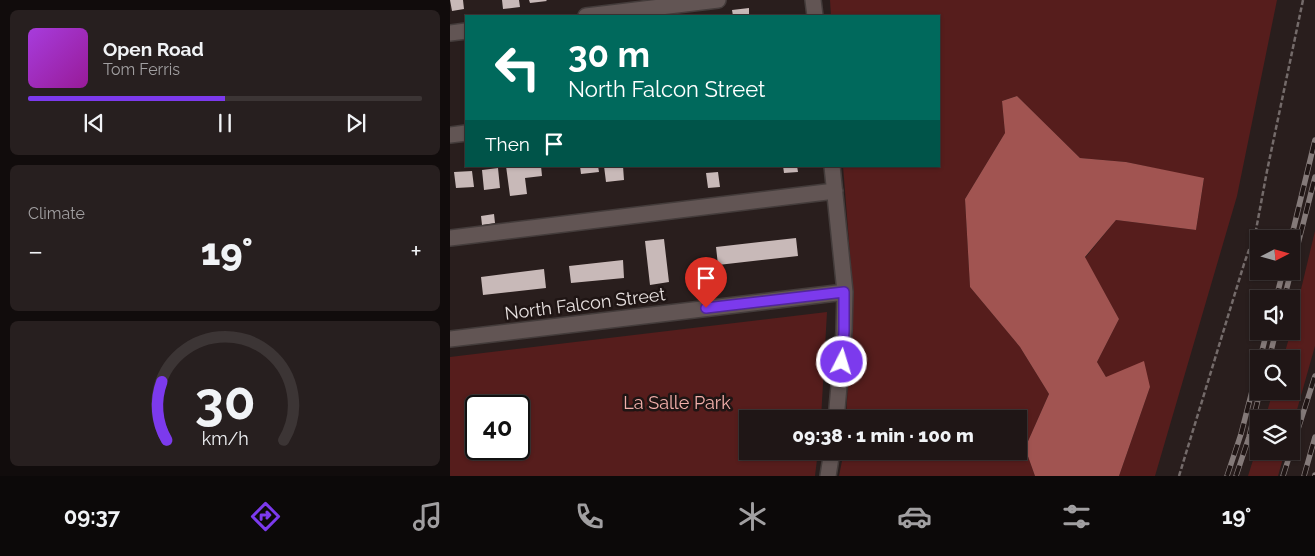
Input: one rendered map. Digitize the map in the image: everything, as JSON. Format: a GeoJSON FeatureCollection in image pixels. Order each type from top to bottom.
{"type":"FeatureCollection","features":[{"type":"Feature","properties":{"kind":"street"},"geometry":{"type":"LineString","coordinates":[[594,15],[718,0]]}},
{"type":"Feature","properties":{"kind":"street"},"geometry":{"type":"LineString","coordinates":[[813,0],[815,15]]}},
{"type":"Feature","properties":{"kind":"street"},"geometry":{"type":"LineString","coordinates":[[450,33],[465,31]]}},
{"type":"Feature","properties":{"kind":"street"},"geometry":{"type":"LineString","coordinates":[[450,135],[465,133]]}},
{"type":"Feature","properties":{"kind":"street"},"geometry":{"type":"LineString","coordinates":[[832,167],[844,292],[844,331],[837,410]]}},
{"type":"Feature","properties":{"kind":"street"},"geometry":{"type":"LineString","coordinates":[[450,238],[835,191]]}},
{"type":"Feature","properties":{"kind":"street","name":"North Falcon Street"},"geometry":{"type":"LineString","coordinates":[[450,340],[844,292]]}},
{"type":"Feature","properties":{"kind":"street"},"geometry":{"type":"LineString","coordinates":[[828,476],[831,460]]}},
{"type":"Feature","properties":{"kind":"path"},"geometry":{"type":"LineString","coordinates":[[1179,476],[1256,230],[1304,0]]}},
{"type":"Feature","properties":{"kind":"green space"},"geometry":{"type":"Polygon","coordinates":[[[830,0],[1277,0],[1237,196],[1155,476],[1119,476],[1150,387],[1106,377],[1097,362],[1119,319],[1085,258],[1116,220],[1196,230],[1204,179],[1126,162],[1080,158],[1017,96],[1002,101],[1005,133],[965,199],[970,287],[1020,347],[1049,394],[1027,444],[1027,410],[846,410],[853,292],[843,167],[940,167],[940,15],[831,15],[830,0]]]}},
{"type":"Feature","properties":{"kind":"green space"},"geometry":{"type":"Polygon","coordinates":[[[1315,231],[1315,346],[1300,399],[1300,350],[1286,350],[1288,340],[1300,340],[1300,294],[1315,231]]]}},
{"type":"Feature","properties":{"kind":"green space","name":"La Salle Park"},"geometry":{"type":"Polygon","coordinates":[[[827,312],[822,410],[739,410],[739,460],[817,460],[815,476],[450,476],[450,357],[827,312]]]}},
{"type":"Feature","properties":{"kind":"green space"},"geometry":{"type":"Polygon","coordinates":[[[1270,400],[1300,400],[1297,410],[1268,410],[1270,400]]]}},
{"type":"Feature","properties":{"kind":"green space"},"geometry":{"type":"Polygon","coordinates":[[[1027,454],[1035,476],[839,476],[842,460],[1027,460],[1027,454]]]}},
{"type":"Feature","properties":{"kind":"green space"},"geometry":{"type":"Polygon","coordinates":[[[1253,460],[1282,460],[1278,476],[1248,476],[1253,460]]]}},
{"type":"Feature","properties":{"kind":"shaded area"},"geometry":{"type":"Polygon","coordinates":[[[1017,96],[1080,158],[1126,162],[1204,178],[1196,230],[1116,220],[1085,257],[1119,319],[1097,362],[1106,377],[1144,361],[1150,387],[1119,476],[1035,476],[1027,454],[1027,444],[1049,394],[1020,347],[970,287],[965,199],[1005,133],[1002,101],[1017,96]]]}},
{"type":"Feature","properties":{"kind":"building"},"geometry":{"type":"Polygon","coordinates":[[[450,0],[463,0],[464,9],[452,11],[450,0]]]}},
{"type":"Feature","properties":{"kind":"building"},"geometry":{"type":"Polygon","coordinates":[[[502,0],[519,0],[520,7],[503,9],[502,0]]]}},
{"type":"Feature","properties":{"kind":"building"},"geometry":{"type":"Polygon","coordinates":[[[529,0],[546,0],[547,1],[530,3],[529,0]]]}},
{"type":"Feature","properties":{"kind":"building"},"geometry":{"type":"Polygon","coordinates":[[[749,8],[749,15],[733,15],[732,10],[749,8]]]}},
{"type":"Feature","properties":{"kind":"building"},"geometry":{"type":"Polygon","coordinates":[[[506,167],[541,167],[542,176],[525,178],[527,194],[510,196],[506,167]]]}},
{"type":"Feature","properties":{"kind":"building"},"geometry":{"type":"Polygon","coordinates":[[[580,167],[598,167],[599,172],[581,174],[580,167]]]}},
{"type":"Feature","properties":{"kind":"building"},"geometry":{"type":"Polygon","coordinates":[[[604,167],[623,167],[624,180],[606,182],[604,167]]]}},
{"type":"Feature","properties":{"kind":"building"},"geometry":{"type":"Polygon","coordinates":[[[783,167],[797,167],[798,172],[784,173],[783,167]]]}},
{"type":"Feature","properties":{"kind":"building"},"geometry":{"type":"Polygon","coordinates":[[[498,168],[500,188],[484,190],[482,170],[498,168]]]}},
{"type":"Feature","properties":{"kind":"building"},"geometry":{"type":"Polygon","coordinates":[[[472,171],[474,187],[456,188],[454,172],[472,171]]]}},
{"type":"Feature","properties":{"kind":"building"},"geometry":{"type":"Polygon","coordinates":[[[718,172],[720,187],[708,188],[706,173],[718,172]]]}},
{"type":"Feature","properties":{"kind":"building"},"geometry":{"type":"Polygon","coordinates":[[[494,214],[495,223],[482,225],[481,216],[494,214]]]}},
{"type":"Feature","properties":{"kind":"building"},"geometry":{"type":"Polygon","coordinates":[[[796,238],[798,256],[718,265],[716,247],[796,238]]]}},
{"type":"Feature","properties":{"kind":"building"},"geometry":{"type":"Polygon","coordinates":[[[664,239],[669,282],[650,285],[645,241],[664,239]]]}},
{"type":"Feature","properties":{"kind":"building"},"geometry":{"type":"Polygon","coordinates":[[[623,260],[624,278],[571,283],[569,266],[623,260]]]}},
{"type":"Feature","properties":{"kind":"building"},"geometry":{"type":"Polygon","coordinates":[[[544,269],[546,288],[483,295],[481,277],[544,269]]]}},
{"type":"Feature","properties":{"kind":"railway"},"geometry":{"type":"LineString","coordinates":[[1293,230],[1315,140]]}},
{"type":"Feature","properties":{"kind":"railway"},"geometry":{"type":"LineString","coordinates":[[1286,290],[1315,177]]}},
{"type":"Feature","properties":{"kind":"railway"},"geometry":{"type":"LineString","coordinates":[[1278,290],[1281,280]]}},
{"type":"Feature","properties":{"kind":"railway"},"geometry":{"type":"LineString","coordinates":[[1262,350],[1265,340]]}},
{"type":"Feature","properties":{"kind":"railway"},"geometry":{"type":"LineString","coordinates":[[1271,350],[1274,340]]}},
{"type":"Feature","properties":{"kind":"railway"},"geometry":{"type":"LineString","coordinates":[[1300,423],[1315,376]]}},
{"type":"Feature","properties":{"kind":"railway"},"geometry":{"type":"LineString","coordinates":[[1227,476],[1250,399]]}},
{"type":"Feature","properties":{"kind":"railway"},"geometry":{"type":"LineString","coordinates":[[1236,476],[1249,437],[1258,400]]}},
{"type":"Feature","properties":{"kind":"railway"},"geometry":{"type":"LineString","coordinates":[[1304,476],[1315,437]]}},
{"type":"Feature","properties":{"kind":"railway"},"geometry":{"type":"LineString","coordinates":[[1283,476],[1288,460]]}},
{"type":"Feature","properties":{"kind":"route"},"geometry":{"type":"LineString","coordinates":[[706,308],[844,292],[842,362]]}}]}
